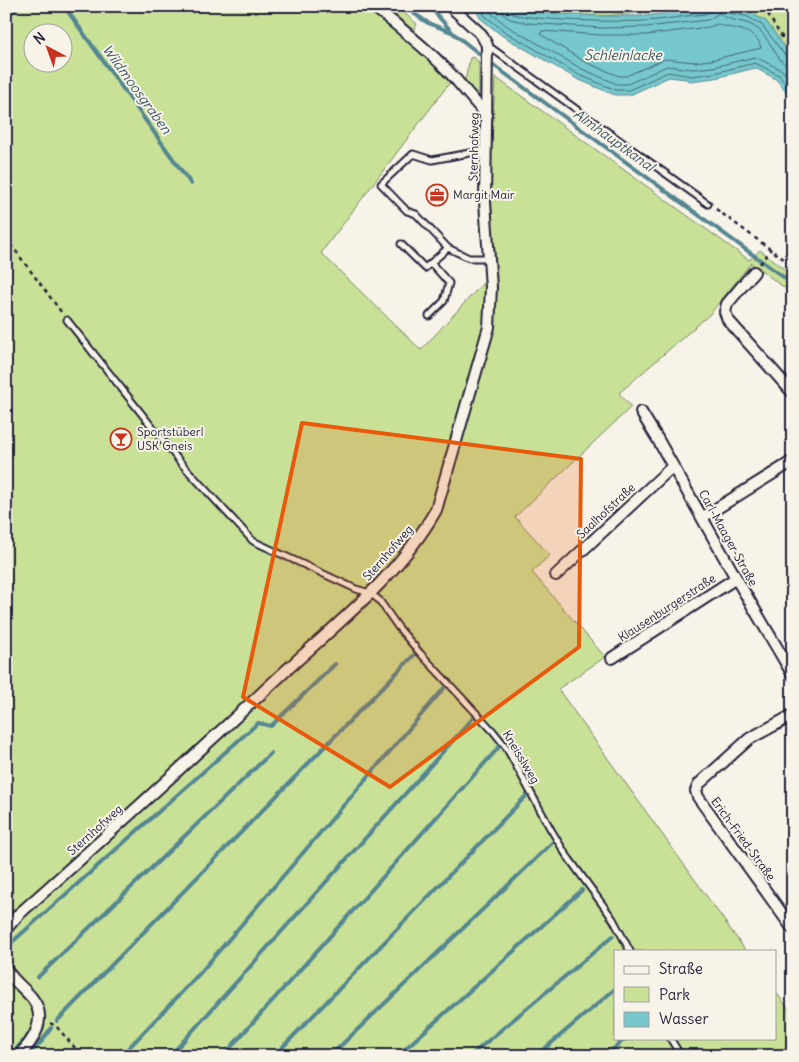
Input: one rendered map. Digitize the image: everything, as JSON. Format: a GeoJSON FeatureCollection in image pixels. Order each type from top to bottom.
{"type":"FeatureCollection","features":[{"type":"Feature","properties":{"kind":"street"},"geometry":{"type":"LineString","coordinates":[[373,6],[422,46],[447,70],[487,116]]}},
{"type":"Feature","properties":{"kind":"street"},"geometry":{"type":"LineString","coordinates":[[450,6],[480,34],[487,44]]}},
{"type":"Feature","properties":{"kind":"street","name":"Sternhofweg"},"geometry":{"type":"LineString","coordinates":[[6,929],[19,914],[147,800],[370,592],[404,557],[436,510],[489,327],[491,287],[485,202],[487,44]]}},
{"type":"Feature","properties":{"kind":"street"},"geometry":{"type":"LineString","coordinates":[[754,272],[728,304],[725,312],[728,320],[793,393]]}},
{"type":"Feature","properties":{"kind":"street","name":"Carl-Maager-Straße"},"geometry":{"type":"LineString","coordinates":[[641,412],[793,675]]}},
{"type":"Feature","properties":{"kind":"street"},"geometry":{"type":"LineString","coordinates":[[703,517],[793,461]]}},
{"type":"Feature","properties":{"kind":"street","name":"Saalhofstraße"},"geometry":{"type":"LineString","coordinates":[[556,575],[673,466]]}},
{"type":"Feature","properties":{"kind":"street","name":"Klausenburgerstraße"},"geometry":{"type":"LineString","coordinates":[[612,658],[736,578]]}},
{"type":"Feature","properties":{"kind":"street","name":"Erich-Fried-Straße"},"geometry":{"type":"LineString","coordinates":[[793,715],[749,740],[699,784],[696,791],[698,797],[793,928]]}},
{"type":"Feature","properties":{"kind":"street"},"geometry":{"type":"LineString","coordinates":[[6,969],[34,1000],[40,1017],[36,1033],[18,1056]]}},
{"type":"Feature","properties":{"kind":"lane"},"geometry":{"type":"LineString","coordinates":[[487,44],[708,204]]}},
{"type":"Feature","properties":{"kind":"lane"},"geometry":{"type":"LineString","coordinates":[[486,150],[432,160],[413,154],[381,184],[407,211],[416,214],[448,248],[469,258],[489,258]]}},
{"type":"Feature","properties":{"kind":"lane"},"geometry":{"type":"LineString","coordinates":[[401,244],[425,268],[448,248]]}},
{"type":"Feature","properties":{"kind":"lane"},"geometry":{"type":"LineString","coordinates":[[428,316],[444,301],[448,283],[431,263]]}},
{"type":"Feature","properties":{"kind":"lane"},"geometry":{"type":"LineString","coordinates":[[67,320],[180,462],[253,541],[356,588],[370,592]]}},
{"type":"Feature","properties":{"kind":"lane","name":"Kneisslweg"},"geometry":{"type":"LineString","coordinates":[[370,592],[379,600],[420,653],[494,731],[506,747],[565,853],[613,919],[629,950]]}},
{"type":"Feature","properties":{"kind":"lane"},"geometry":{"type":"LineString","coordinates":[[671,1040],[681,1056]]}},
{"type":"Feature","properties":{"kind":"path"},"geometry":{"type":"LineString","coordinates":[[551,6],[630,6]]}},
{"type":"Feature","properties":{"kind":"path"},"geometry":{"type":"LineString","coordinates":[[746,6],[767,12],[793,51]]}},
{"type":"Feature","properties":{"kind":"path"},"geometry":{"type":"LineString","coordinates":[[708,204],[793,266]]}},
{"type":"Feature","properties":{"kind":"path"},"geometry":{"type":"LineString","coordinates":[[6,238],[67,320]]}},
{"type":"Feature","properties":{"kind":"path"},"geometry":{"type":"LineString","coordinates":[[754,272],[771,249]]}},
{"type":"Feature","properties":{"kind":"path"},"geometry":{"type":"LineString","coordinates":[[40,1017],[56,1026],[82,1056]]}},
{"type":"Feature","properties":{"kind":"highlighted area"},"geometry":{"type":"Polygon","coordinates":[[[302,423],[581,459],[579,647],[390,787],[243,697],[302,423]]]}},
{"type":"Feature","properties":{"kind":"green space"},"geometry":{"type":"Polygon","coordinates":[[[6,6],[396,6],[417,24],[409,38],[451,81],[321,253],[421,350],[495,270],[490,185],[495,77],[749,260],[760,250],[793,276],[793,294],[751,263],[710,314],[619,393],[631,407],[515,517],[550,555],[532,572],[605,657],[558,689],[745,950],[614,950],[614,1040],[776,1040],[776,992],[793,1015],[793,1056],[6,1056],[6,6]]]}},
{"type":"Feature","properties":{"kind":"green space"},"geometry":{"type":"Polygon","coordinates":[[[501,6],[793,6],[793,58],[748,12],[692,9],[602,16],[556,17],[501,6]]]}},
{"type":"Feature","properties":{"kind":"green space"},"geometry":{"type":"Polygon","coordinates":[[[474,57],[479,63],[478,96],[475,96],[464,85],[470,58],[474,57]]]}},
{"type":"Feature","properties":{"kind":"water","name":"Schleinlacke"},"geometry":{"type":"Polygon","coordinates":[[[481,6],[501,6],[528,12],[602,16],[646,16],[692,9],[725,8],[748,12],[766,21],[793,58],[793,102],[776,79],[755,68],[715,78],[690,81],[669,77],[630,95],[615,95],[577,79],[501,35],[480,18],[476,10],[481,6]]]}},
{"type":"Feature","properties":{"kind":"waterway"},"geometry":{"type":"LineString","coordinates":[[6,17],[20,6]]}},
{"type":"Feature","properties":{"kind":"waterway","name":"Wildmoosgraben"},"geometry":{"type":"LineString","coordinates":[[64,6],[191,184]]}},
{"type":"Feature","properties":{"kind":"waterway"},"geometry":{"type":"LineString","coordinates":[[403,6],[428,23],[451,32]]}},
{"type":"Feature","properties":{"kind":"waterway","name":"Almhauptkanal"},"geometry":{"type":"LineString","coordinates":[[429,6],[453,33],[496,67],[793,284]]}},
{"type":"Feature","properties":{"kind":"waterway","name":"Schleinlacke"},"geometry":{"type":"LineString","coordinates":[[469,6],[476,10]]}},
{"type":"Feature","properties":{"kind":"waterway"},"geometry":{"type":"LineString","coordinates":[[57,1021],[415,654]]}},
{"type":"Feature","properties":{"kind":"waterway"},"geometry":{"type":"LineString","coordinates":[[10,944],[258,723],[271,726],[335,664]]}},
{"type":"Feature","properties":{"kind":"waterway"},"geometry":{"type":"LineString","coordinates":[[121,1056],[200,973],[445,687]]}},
{"type":"Feature","properties":{"kind":"waterway"},"geometry":{"type":"LineString","coordinates":[[170,1056],[474,717]]}},
{"type":"Feature","properties":{"kind":"waterway"},"geometry":{"type":"LineString","coordinates":[[223,1056],[500,746]]}},
{"type":"Feature","properties":{"kind":"waterway"},"geometry":{"type":"LineString","coordinates":[[38,977],[271,753]]}},
{"type":"Feature","properties":{"kind":"waterway"},"geometry":{"type":"LineString","coordinates":[[274,1056],[527,795]]}},
{"type":"Feature","properties":{"kind":"waterway"},"geometry":{"type":"LineString","coordinates":[[330,1056],[552,843]]}},
{"type":"Feature","properties":{"kind":"waterway"},"geometry":{"type":"LineString","coordinates":[[397,1056],[582,890]]}},
{"type":"Feature","properties":{"kind":"waterway"},"geometry":{"type":"LineString","coordinates":[[470,1056],[613,936]]}},
{"type":"Feature","properties":{"kind":"waterway"},"geometry":{"type":"LineString","coordinates":[[536,1056],[614,990]]}},
{"type":"Feature","properties":{"kind":"waterway"},"geometry":{"type":"LineString","coordinates":[[27,1056],[42,1041],[51,1028]]}},
{"type":"Feature","properties":{"kind":"waterway"},"geometry":{"type":"LineString","coordinates":[[10,1056],[31,1032]]}},
{"type":"Feature","properties":{"kind":"waterway"},"geometry":{"type":"LineString","coordinates":[[605,1056],[624,1040]]}},
{"type":"Feature","properties":{"kind":"place","name":"Margit Mair"},"geometry":{"type":"Point","coordinates":[437,195]}},
{"type":"Feature","properties":{"kind":"place","name":"Sportstüberl USK Gneis"},"geometry":{"type":"Point","coordinates":[121,439]}}]}
